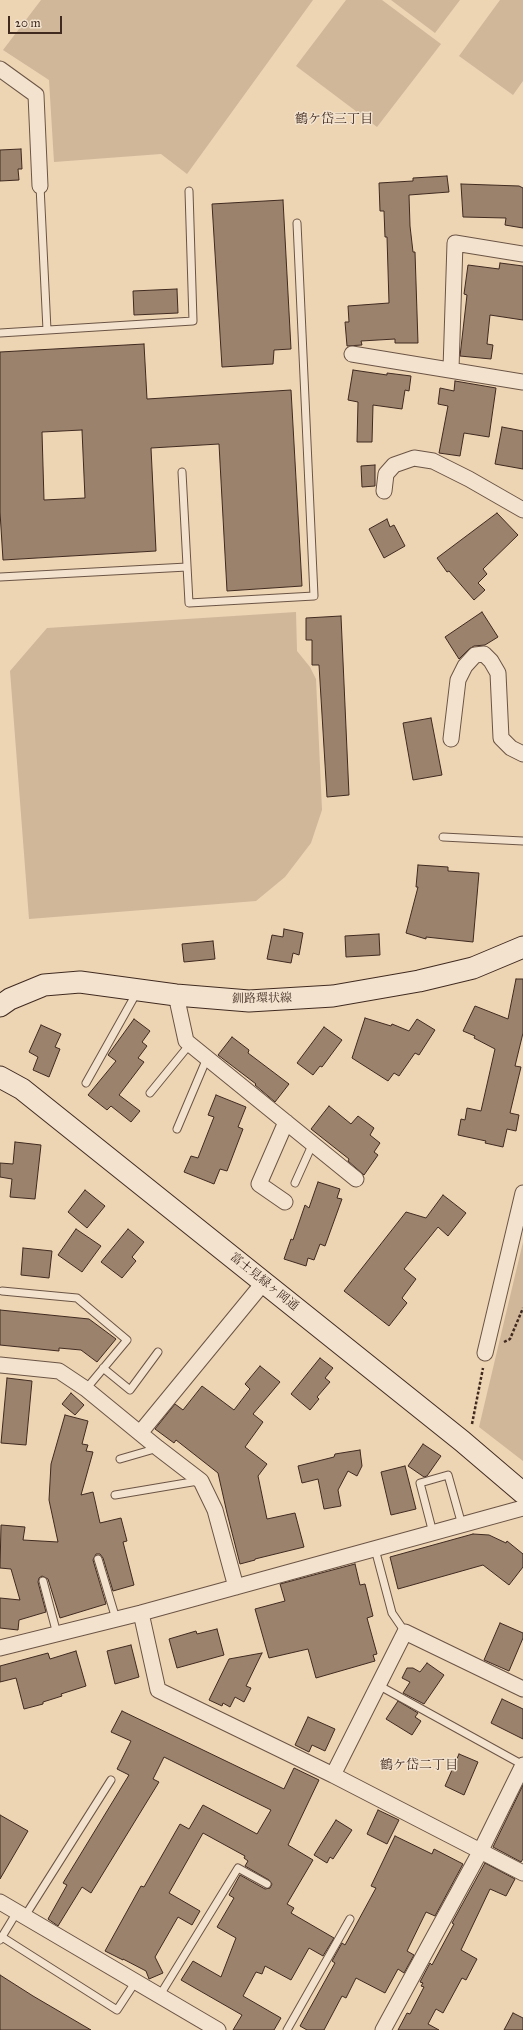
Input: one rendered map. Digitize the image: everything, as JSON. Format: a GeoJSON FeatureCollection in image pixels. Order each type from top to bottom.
{"type":"FeatureCollection","features":[{"type":"Feature","properties":{"kind":"street"},"geometry":{"type":"LineString","coordinates":[[0,69],[36,95],[40,186]]}},
{"type":"Feature","properties":{"kind":"street"},"geometry":{"type":"LineString","coordinates":[[451,369],[455,243],[523,254]]}},
{"type":"Feature","properties":{"kind":"street"},"geometry":{"type":"LineString","coordinates":[[352,354],[523,382]]}},
{"type":"Feature","properties":{"kind":"street"},"geometry":{"type":"LineString","coordinates":[[384,490],[386,474],[394,465],[414,458],[433,461],[469,479],[523,510]]}},
{"type":"Feature","properties":{"kind":"street"},"geometry":{"type":"LineString","coordinates":[[450,739],[458,680],[465,666],[475,655],[484,654],[491,661],[498,673],[501,738],[510,748],[523,754]]}},
{"type":"Feature","properties":{"kind":"street","name":"釧路環状線"},"geometry":{"type":"LineString","coordinates":[[0,1006],[10,999],[44,985],[80,982],[176,995],[249,1001],[334,996],[419,981],[473,968],[523,947]]}},
{"type":"Feature","properties":{"kind":"street"},"geometry":{"type":"LineString","coordinates":[[176,995],[186,1041],[313,1142],[356,1179]]}},
{"type":"Feature","properties":{"kind":"street","name":"富士見緑ヶ岡通"},"geometry":{"type":"LineString","coordinates":[[0,1077],[22,1089],[462,1441],[523,1494]]}},
{"type":"Feature","properties":{"kind":"street"},"geometry":{"type":"LineString","coordinates":[[285,1202],[260,1184],[286,1122]]}},
{"type":"Feature","properties":{"kind":"street"},"geometry":{"type":"LineString","coordinates":[[485,1353],[523,1192]]}},
{"type":"Feature","properties":{"kind":"street"},"geometry":{"type":"LineString","coordinates":[[140,1433],[264,1282]]}},
{"type":"Feature","properties":{"kind":"street"},"geometry":{"type":"LineString","coordinates":[[0,1365],[59,1372],[86,1388],[158,1448],[201,1481],[214,1510],[236,1587]]}},
{"type":"Feature","properties":{"kind":"street"},"geometry":{"type":"LineString","coordinates":[[0,1648],[141,1613],[523,1508]]}},
{"type":"Feature","properties":{"kind":"street"},"geometry":{"type":"LineString","coordinates":[[141,1613],[158,1690],[333,1775],[523,1873]]}},
{"type":"Feature","properties":{"kind":"street"},"geometry":{"type":"LineString","coordinates":[[333,1775],[405,1632],[523,1689]]}},
{"type":"Feature","properties":{"kind":"street"},"geometry":{"type":"LineString","coordinates":[[383,2030],[480,1852],[523,1765]]}},
{"type":"Feature","properties":{"kind":"street"},"geometry":{"type":"LineString","coordinates":[[0,1902],[218,2030]]}},
{"type":"Feature","properties":{"kind":"lane"},"geometry":{"type":"LineString","coordinates":[[40,186],[47,330]]}},
{"type":"Feature","properties":{"kind":"lane"},"geometry":{"type":"LineString","coordinates":[[0,334],[193,320],[189,191]]}},
{"type":"Feature","properties":{"kind":"lane"},"geometry":{"type":"LineString","coordinates":[[182,472],[189,603],[314,596],[297,223]]}},
{"type":"Feature","properties":{"kind":"lane"},"geometry":{"type":"LineString","coordinates":[[0,577],[187,567]]}},
{"type":"Feature","properties":{"kind":"lane"},"geometry":{"type":"LineString","coordinates":[[443,837],[523,841]]}},
{"type":"Feature","properties":{"kind":"lane"},"geometry":{"type":"LineString","coordinates":[[86,1083],[138,990]]}},
{"type":"Feature","properties":{"kind":"lane"},"geometry":{"type":"LineString","coordinates":[[150,1093],[190,1044]]}},
{"type":"Feature","properties":{"kind":"lane"},"geometry":{"type":"LineString","coordinates":[[177,1129],[207,1058]]}},
{"type":"Feature","properties":{"kind":"lane"},"geometry":{"type":"LineString","coordinates":[[295,1183],[313,1142]]}},
{"type":"Feature","properties":{"kind":"lane"},"geometry":{"type":"LineString","coordinates":[[2,1291],[77,1298],[127,1340],[86,1388]]}},
{"type":"Feature","properties":{"kind":"lane"},"geometry":{"type":"LineString","coordinates":[[103,1368],[130,1390],[158,1352]]}},
{"type":"Feature","properties":{"kind":"lane"},"geometry":{"type":"LineString","coordinates":[[120,1459],[158,1448]]}},
{"type":"Feature","properties":{"kind":"lane"},"geometry":{"type":"LineString","coordinates":[[433,1533],[420,1483],[448,1475],[462,1525]]}},
{"type":"Feature","properties":{"kind":"lane"},"geometry":{"type":"LineString","coordinates":[[115,1495],[201,1481]]}},
{"type":"Feature","properties":{"kind":"lane"},"geometry":{"type":"LineString","coordinates":[[375,1549],[392,1614],[405,1632]]}},
{"type":"Feature","properties":{"kind":"lane"},"geometry":{"type":"LineString","coordinates":[[98,1559],[116,1619]]}},
{"type":"Feature","properties":{"kind":"lane"},"geometry":{"type":"LineString","coordinates":[[43,1581],[57,1634]]}},
{"type":"Feature","properties":{"kind":"lane"},"geometry":{"type":"LineString","coordinates":[[378,1685],[523,1765]]}},
{"type":"Feature","properties":{"kind":"lane"},"geometry":{"type":"LineString","coordinates":[[111,1780],[21,1914],[1,1939],[117,2010],[136,1981]]}},
{"type":"Feature","properties":{"kind":"lane"},"geometry":{"type":"LineString","coordinates":[[160,1995],[238,1868],[266,1884]]}},
{"type":"Feature","properties":{"kind":"lane"},"geometry":{"type":"LineString","coordinates":[[287,2030],[350,1919]]}},
{"type":"Feature","properties":{"kind":"path"},"geometry":{"type":"LineString","coordinates":[[471,1428],[485,1353]]}},
{"type":"Feature","properties":{"kind":"shaded area"},"geometry":{"type":"Polygon","coordinates":[[[41,0],[313,0],[187,174],[161,154],[54,162],[49,80],[3,50],[41,0]]]}},
{"type":"Feature","properties":{"kind":"shaded area"},"geometry":{"type":"Polygon","coordinates":[[[346,0],[382,0],[441,44],[377,127],[296,66],[346,0]]]}},
{"type":"Feature","properties":{"kind":"shaded area"},"geometry":{"type":"Polygon","coordinates":[[[391,0],[460,0],[435,33],[391,0]]]}},
{"type":"Feature","properties":{"kind":"shaded area"},"geometry":{"type":"Polygon","coordinates":[[[500,0],[523,0],[523,81],[513,95],[459,56],[500,0]]]}},
{"type":"Feature","properties":{"kind":"shaded area"},"geometry":{"type":"Polygon","coordinates":[[[296,612],[297,651],[310,667],[316,679],[322,810],[311,843],[285,877],[256,901],[29,919],[10,671],[47,628],[296,612]]]}},
{"type":"Feature","properties":{"kind":"shaded area"},"geometry":{"type":"Polygon","coordinates":[[[523,1242],[523,1461],[479,1427],[523,1242]]]}},
{"type":"Feature","properties":{"kind":"building"},"geometry":{"type":"Polygon","coordinates":[[[21,149],[22,169],[18,169],[19,180],[0,181],[0,150],[21,149]]]}},
{"type":"Feature","properties":{"kind":"building"},"geometry":{"type":"Polygon","coordinates":[[[447,176],[449,192],[409,195],[410,226],[413,252],[415,252],[418,343],[395,343],[395,339],[361,341],[362,345],[347,346],[345,322],[349,322],[348,306],[389,303],[387,237],[385,237],[384,211],[380,211],[379,183],[413,181],[413,178],[447,176]]]}},
{"type":"Feature","properties":{"kind":"building"},"geometry":{"type":"Polygon","coordinates":[[[461,184],[519,186],[523,188],[523,228],[505,225],[506,218],[463,217],[461,184]]]}},
{"type":"Feature","properties":{"kind":"building"},"geometry":{"type":"Polygon","coordinates":[[[283,200],[291,349],[274,350],[273,364],[222,367],[212,204],[283,200]]]}},
{"type":"Feature","properties":{"kind":"building"},"geometry":{"type":"Polygon","coordinates":[[[500,263],[523,266],[523,320],[490,315],[487,344],[493,345],[491,359],[460,356],[467,295],[464,294],[468,265],[499,269],[500,263]]]}},
{"type":"Feature","properties":{"kind":"building"},"geometry":{"type":"Polygon","coordinates":[[[177,289],[178,313],[134,315],[133,291],[177,289]]]}},
{"type":"Feature","properties":{"kind":"building"},"geometry":{"type":"Polygon","coordinates":[[[144,344],[147,399],[291,390],[302,586],[227,591],[219,444],[151,448],[156,551],[3,560],[0,512],[0,352],[144,344]],[[82,430],[42,432],[44,500],[85,498],[82,430]]]}},
{"type":"Feature","properties":{"kind":"building"},"geometry":{"type":"Polygon","coordinates":[[[353,370],[387,375],[387,373],[411,376],[409,391],[405,390],[402,409],[373,405],[372,442],[357,442],[358,402],[348,400],[353,370]]]}},
{"type":"Feature","properties":{"kind":"building"},"geometry":{"type":"Polygon","coordinates":[[[455,381],[496,388],[489,437],[464,433],[460,456],[439,453],[448,406],[438,404],[440,388],[454,391],[455,381]]]}},
{"type":"Feature","properties":{"kind":"building"},"geometry":{"type":"Polygon","coordinates":[[[502,427],[523,431],[523,469],[495,464],[502,427]]]}},
{"type":"Feature","properties":{"kind":"building"},"geometry":{"type":"Polygon","coordinates":[[[375,465],[375,486],[362,487],[361,466],[375,465]]]}},
{"type":"Feature","properties":{"kind":"building"},"geometry":{"type":"Polygon","coordinates":[[[497,513],[518,535],[483,569],[487,574],[478,583],[485,590],[474,600],[449,571],[447,572],[437,558],[497,513]]]}},
{"type":"Feature","properties":{"kind":"building"},"geometry":{"type":"Polygon","coordinates":[[[387,519],[390,527],[394,525],[405,546],[384,558],[369,529],[387,519]]]}},
{"type":"Feature","properties":{"kind":"building"},"geometry":{"type":"Polygon","coordinates":[[[482,612],[498,637],[485,645],[474,646],[459,659],[445,637],[482,612]]]}},
{"type":"Feature","properties":{"kind":"building"},"geometry":{"type":"Polygon","coordinates":[[[341,616],[349,795],[327,797],[319,665],[312,665],[312,640],[306,640],[306,618],[341,616]]]}},
{"type":"Feature","properties":{"kind":"building"},"geometry":{"type":"Polygon","coordinates":[[[431,718],[442,775],[413,780],[403,723],[431,718]]]}},
{"type":"Feature","properties":{"kind":"building"},"geometry":{"type":"Polygon","coordinates":[[[418,865],[448,867],[448,871],[479,873],[473,942],[426,937],[426,939],[406,933],[418,887],[416,887],[418,865]]]}},
{"type":"Feature","properties":{"kind":"building"},"geometry":{"type":"Polygon","coordinates":[[[284,929],[303,933],[299,955],[293,953],[291,963],[267,959],[272,935],[283,937],[284,929]]]}},
{"type":"Feature","properties":{"kind":"building"},"geometry":{"type":"Polygon","coordinates":[[[379,934],[380,955],[346,957],[345,936],[379,934]]]}},
{"type":"Feature","properties":{"kind":"building"},"geometry":{"type":"Polygon","coordinates":[[[213,941],[215,959],[184,962],[182,944],[213,941]]]}},
{"type":"Feature","properties":{"kind":"building"},"geometry":{"type":"Polygon","coordinates":[[[516,979],[523,979],[523,1033],[515,1066],[521,1067],[510,1113],[519,1115],[516,1131],[507,1129],[503,1147],[485,1143],[486,1141],[458,1135],[461,1119],[465,1120],[467,1108],[481,1111],[495,1049],[474,1038],[475,1036],[463,1031],[475,1006],[508,1019],[516,979]]]}},
{"type":"Feature","properties":{"kind":"building"},"geometry":{"type":"Polygon","coordinates":[[[365,1018],[391,1026],[392,1024],[409,1031],[417,1019],[435,1030],[419,1055],[415,1053],[399,1076],[394,1073],[388,1081],[352,1058],[365,1018]]]}},
{"type":"Feature","properties":{"kind":"building"},"geometry":{"type":"Polygon","coordinates":[[[134,1019],[150,1031],[142,1042],[147,1046],[138,1058],[144,1062],[119,1095],[140,1111],[131,1122],[111,1106],[107,1110],[88,1095],[116,1061],[108,1055],[134,1019]]]}},
{"type":"Feature","properties":{"kind":"building"},"geometry":{"type":"Polygon","coordinates":[[[41,1025],[61,1034],[55,1047],[60,1049],[49,1077],[33,1070],[38,1057],[29,1052],[41,1025]]]}},
{"type":"Feature","properties":{"kind":"building"},"geometry":{"type":"Polygon","coordinates":[[[324,1027],[342,1040],[322,1067],[320,1066],[313,1075],[297,1063],[324,1027]]]}},
{"type":"Feature","properties":{"kind":"building"},"geometry":{"type":"Polygon","coordinates":[[[232,1037],[249,1050],[248,1053],[289,1084],[275,1102],[255,1085],[256,1084],[218,1055],[232,1037]]]}},
{"type":"Feature","properties":{"kind":"building"},"geometry":{"type":"Polygon","coordinates":[[[216,1095],[246,1107],[238,1127],[243,1129],[227,1171],[220,1169],[214,1184],[184,1172],[191,1156],[198,1158],[214,1117],[208,1115],[216,1095]]]}},
{"type":"Feature","properties":{"kind":"building"},"geometry":{"type":"Polygon","coordinates":[[[329,1106],[351,1124],[358,1116],[374,1128],[370,1135],[380,1143],[374,1152],[378,1155],[364,1175],[348,1161],[349,1159],[311,1129],[329,1106]]]}},
{"type":"Feature","properties":{"kind":"building"},"geometry":{"type":"Polygon","coordinates":[[[15,1142],[41,1145],[35,1199],[10,1197],[12,1179],[0,1177],[0,1163],[13,1164],[15,1142]]]}},
{"type":"Feature","properties":{"kind":"building"},"geometry":{"type":"Polygon","coordinates":[[[318,1182],[340,1189],[337,1198],[342,1199],[325,1246],[320,1244],[314,1260],[308,1258],[306,1266],[284,1259],[291,1239],[293,1240],[305,1205],[309,1208],[318,1182]]]}},
{"type":"Feature","properties":{"kind":"building"},"geometry":{"type":"Polygon","coordinates":[[[85,1190],[105,1206],[87,1228],[68,1212],[85,1190]]]}},
{"type":"Feature","properties":{"kind":"building"},"geometry":{"type":"Polygon","coordinates":[[[443,1195],[466,1213],[448,1236],[438,1227],[404,1269],[416,1279],[402,1298],[407,1303],[389,1326],[344,1291],[406,1212],[426,1218],[443,1195]]]}},
{"type":"Feature","properties":{"kind":"building"},"geometry":{"type":"Polygon","coordinates":[[[76,1229],[101,1246],[82,1272],[58,1255],[76,1229]]]}},
{"type":"Feature","properties":{"kind":"building"},"geometry":{"type":"Polygon","coordinates":[[[128,1229],[144,1242],[132,1257],[136,1261],[122,1278],[101,1262],[128,1229]]]}},
{"type":"Feature","properties":{"kind":"building"},"geometry":{"type":"Polygon","coordinates":[[[23,1248],[52,1251],[49,1278],[21,1275],[23,1248]]]}},
{"type":"Feature","properties":{"kind":"building"},"geometry":{"type":"Polygon","coordinates":[[[0,1310],[89,1319],[116,1339],[97,1362],[81,1350],[59,1348],[59,1351],[0,1345],[0,1310]]]}},
{"type":"Feature","properties":{"kind":"building"},"geometry":{"type":"Polygon","coordinates":[[[320,1358],[333,1368],[325,1378],[330,1382],[317,1397],[319,1399],[310,1410],[291,1394],[320,1358]]]}},
{"type":"Feature","properties":{"kind":"building"},"geometry":{"type":"Polygon","coordinates":[[[260,1366],[280,1382],[253,1414],[263,1422],[245,1447],[267,1464],[258,1476],[267,1519],[295,1513],[304,1547],[240,1564],[218,1473],[176,1440],[174,1443],[155,1429],[175,1404],[183,1410],[202,1386],[234,1410],[250,1389],[245,1384],[260,1366]]]}},
{"type":"Feature","properties":{"kind":"building"},"geometry":{"type":"Polygon","coordinates":[[[7,1378],[32,1381],[26,1445],[1,1443],[7,1378]]]}},
{"type":"Feature","properties":{"kind":"building"},"geometry":{"type":"Polygon","coordinates":[[[71,1393],[84,1405],[75,1415],[62,1404],[71,1393]]]}},
{"type":"Feature","properties":{"kind":"building"},"geometry":{"type":"Polygon","coordinates":[[[65,1415],[88,1421],[82,1444],[88,1445],[86,1451],[93,1452],[81,1495],[93,1492],[100,1523],[121,1518],[127,1541],[123,1542],[134,1585],[113,1591],[103,1558],[100,1554],[96,1554],[93,1560],[106,1604],[60,1618],[48,1579],[42,1576],[39,1578],[38,1582],[46,1612],[19,1620],[18,1630],[0,1628],[0,1598],[20,1600],[11,1569],[0,1568],[1,1525],[25,1527],[23,1540],[58,1542],[49,1500],[51,1464],[65,1415]]]}},
{"type":"Feature","properties":{"kind":"building"},"geometry":{"type":"Polygon","coordinates":[[[423,1444],[441,1456],[427,1476],[424,1477],[408,1466],[423,1444]]]}},
{"type":"Feature","properties":{"kind":"building"},"geometry":{"type":"Polygon","coordinates":[[[360,1450],[362,1466],[357,1476],[348,1471],[338,1490],[341,1506],[324,1509],[318,1479],[302,1483],[298,1466],[334,1457],[335,1454],[360,1450]]]}},
{"type":"Feature","properties":{"kind":"building"},"geometry":{"type":"Polygon","coordinates":[[[405,1466],[416,1509],[391,1515],[381,1472],[405,1466]]]}},
{"type":"Feature","properties":{"kind":"building"},"geometry":{"type":"Polygon","coordinates":[[[473,1534],[489,1535],[506,1543],[507,1541],[523,1554],[523,1567],[509,1585],[483,1565],[398,1589],[390,1557],[473,1534]]]}},
{"type":"Feature","properties":{"kind":"building"},"geometry":{"type":"Polygon","coordinates":[[[355,1564],[360,1585],[365,1584],[373,1616],[367,1618],[377,1654],[373,1655],[375,1661],[316,1678],[308,1649],[269,1658],[255,1609],[285,1601],[280,1584],[355,1564]]]}},
{"type":"Feature","properties":{"kind":"building"},"geometry":{"type":"Polygon","coordinates":[[[500,1623],[523,1633],[523,1638],[509,1671],[484,1660],[500,1623]]]}},
{"type":"Feature","properties":{"kind":"building"},"geometry":{"type":"Polygon","coordinates":[[[217,1629],[224,1655],[177,1668],[169,1639],[196,1631],[197,1634],[217,1629]]]}},
{"type":"Feature","properties":{"kind":"building"},"geometry":{"type":"Polygon","coordinates":[[[131,1645],[139,1677],[115,1684],[107,1651],[131,1645]]]}},
{"type":"Feature","properties":{"kind":"building"},"geometry":{"type":"Polygon","coordinates":[[[76,1651],[86,1686],[61,1694],[62,1696],[43,1702],[43,1704],[24,1709],[16,1678],[0,1682],[0,1666],[48,1653],[50,1659],[76,1651]]]}},
{"type":"Feature","properties":{"kind":"building"},"geometry":{"type":"Polygon","coordinates":[[[262,1653],[246,1686],[251,1688],[244,1702],[235,1697],[230,1707],[223,1703],[222,1706],[209,1700],[229,1659],[262,1653]]]}},
{"type":"Feature","properties":{"kind":"building"},"geometry":{"type":"Polygon","coordinates":[[[427,1663],[444,1675],[424,1704],[403,1693],[410,1682],[402,1678],[407,1668],[413,1668],[420,1672],[427,1663]]]}},
{"type":"Feature","properties":{"kind":"building"},"geometry":{"type":"Polygon","coordinates":[[[502,1699],[523,1709],[523,1739],[491,1723],[502,1699]]]}},
{"type":"Feature","properties":{"kind":"building"},"geometry":{"type":"Polygon","coordinates":[[[398,1701],[418,1713],[415,1717],[421,1721],[412,1735],[386,1719],[398,1701]]]}},
{"type":"Feature","properties":{"kind":"building"},"geometry":{"type":"Polygon","coordinates":[[[122,1711],[284,1789],[294,1768],[319,1780],[288,1845],[313,1860],[287,1904],[294,1908],[291,1913],[334,1938],[323,1956],[309,1948],[291,1980],[265,1966],[262,1974],[256,1972],[243,1996],[281,2018],[274,2030],[233,2030],[242,2015],[181,1980],[193,1961],[221,1977],[236,1938],[217,1927],[234,1898],[229,1895],[240,1875],[265,1889],[270,1888],[272,1884],[269,1880],[245,1866],[248,1861],[244,1858],[245,1856],[203,1833],[169,1893],[200,1911],[192,1925],[178,1917],[155,1957],[163,1973],[149,1979],[146,1971],[105,1951],[141,1886],[144,1887],[180,1824],[189,1829],[203,1805],[257,1834],[271,1810],[164,1757],[153,1779],[159,1782],[91,1893],[82,1887],[58,1926],[48,1919],[67,1885],[63,1883],[129,1775],[117,1769],[131,1741],[111,1732],[122,1711]]]}},
{"type":"Feature","properties":{"kind":"building"},"geometry":{"type":"Polygon","coordinates":[[[308,1717],[335,1729],[325,1751],[312,1745],[309,1752],[295,1745],[308,1717]]]}},
{"type":"Feature","properties":{"kind":"building"},"geometry":{"type":"Polygon","coordinates":[[[459,1754],[478,1762],[464,1795],[445,1786],[459,1754]]]}},
{"type":"Feature","properties":{"kind":"building"},"geometry":{"type":"Polygon","coordinates":[[[523,1785],[523,1859],[521,1862],[493,1847],[523,1785]]]}},
{"type":"Feature","properties":{"kind":"building"},"geometry":{"type":"Polygon","coordinates":[[[378,1810],[399,1820],[387,1844],[367,1834],[378,1810]]]}},
{"type":"Feature","properties":{"kind":"building"},"geometry":{"type":"Polygon","coordinates":[[[0,1815],[28,1831],[0,1879],[0,1815]]]}},
{"type":"Feature","properties":{"kind":"building"},"geometry":{"type":"Polygon","coordinates":[[[336,1820],[352,1830],[333,1859],[330,1857],[327,1863],[314,1855],[336,1820]]]}},
{"type":"Feature","properties":{"kind":"building"},"geometry":{"type":"Polygon","coordinates":[[[395,1836],[432,1854],[434,1849],[463,1864],[435,1916],[426,1912],[407,1951],[414,1955],[404,1973],[398,1969],[385,1993],[356,1978],[346,1998],[342,1996],[324,2030],[307,2030],[300,2026],[335,1963],[332,1961],[342,1943],[345,1945],[376,1888],[371,1886],[395,1836]]]}},
{"type":"Feature","properties":{"kind":"building"},"geometry":{"type":"Polygon","coordinates":[[[485,1863],[515,1879],[506,1896],[490,1889],[461,1950],[477,1959],[466,1980],[462,1978],[443,2013],[436,2009],[428,2024],[439,2030],[398,2030],[407,2013],[410,2014],[424,1987],[421,1986],[423,1983],[420,1982],[430,1963],[432,1965],[454,1924],[452,1923],[485,1863]]]}},
{"type":"Feature","properties":{"kind":"building"},"geometry":{"type":"Polygon","coordinates":[[[0,1975],[33,1996],[91,2030],[0,2030],[0,1975]]]}},
{"type":"Feature","properties":{"kind":"building"},"geometry":{"type":"Polygon","coordinates":[[[513,2013],[523,2018],[523,2030],[504,2030],[513,2013]]]}},
{"type":"Feature","properties":{"kind":"district","name":"鶴ケ岱三丁目"},"geometry":{"type":"Point","coordinates":[334,120]}},
{"type":"Feature","properties":{"kind":"district","name":"鶴ケ岱二丁目"},"geometry":{"type":"Point","coordinates":[419,1766]}}]}
